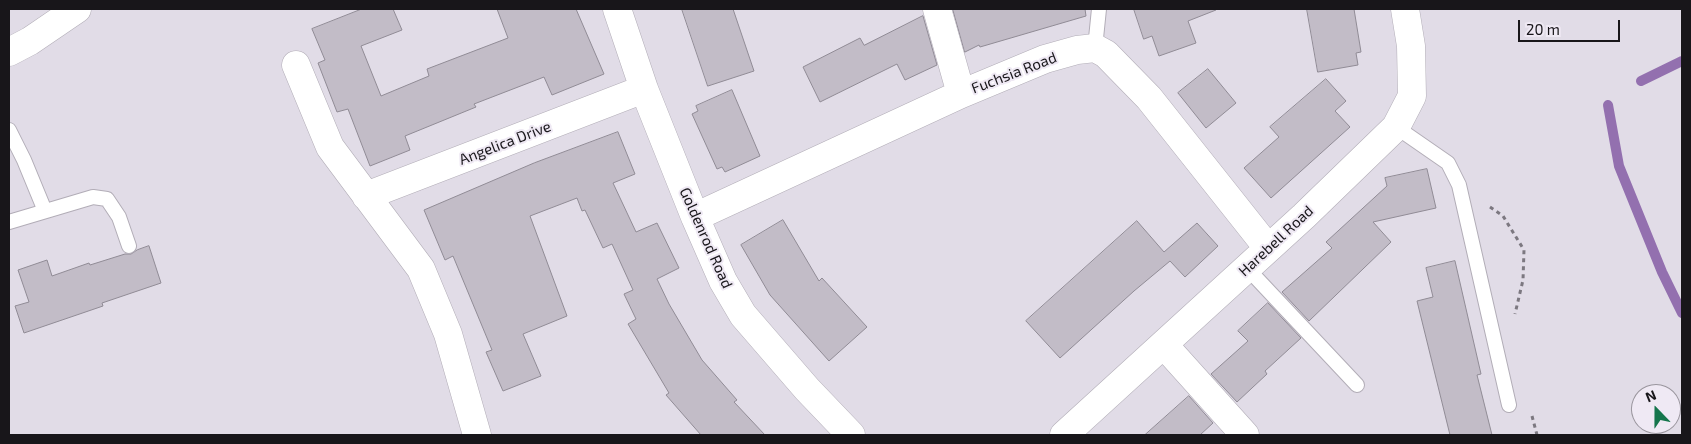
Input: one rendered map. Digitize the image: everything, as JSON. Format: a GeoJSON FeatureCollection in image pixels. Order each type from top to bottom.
{"type":"FeatureCollection","features":[{"type":"Feature","properties":{"kind":"street"},"geometry":{"type":"LineString","coordinates":[[9,52],[30,41],[77,9]]}},
{"type":"Feature","properties":{"kind":"street","name":"Goldenrod Road"},"geometry":{"type":"LineString","coordinates":[[617,9],[644,89],[695,217],[724,281],[743,315],[807,389],[851,435]]}},
{"type":"Feature","properties":{"kind":"street"},"geometry":{"type":"LineString","coordinates":[[937,9],[962,94]]}},
{"type":"Feature","properties":{"kind":"street","name":"Harebell Road"},"geometry":{"type":"LineString","coordinates":[[1064,435],[1370,154],[1396,127],[1412,96],[1411,46],[1405,9]]}},
{"type":"Feature","properties":{"kind":"street"},"geometry":{"type":"LineString","coordinates":[[1095,48],[1106,54],[1149,98],[1268,248]]}},
{"type":"Feature","properties":{"kind":"street","name":"Fuchsia Road"},"geometry":{"type":"LineString","coordinates":[[695,217],[962,94],[1045,59],[1077,50],[1095,48]]}},
{"type":"Feature","properties":{"kind":"street"},"geometry":{"type":"LineString","coordinates":[[296,65],[330,147],[421,269],[448,334],[477,435]]}},
{"type":"Feature","properties":{"kind":"street","name":"Angelica Drive"},"geometry":{"type":"LineString","coordinates":[[366,196],[644,89]]}},
{"type":"Feature","properties":{"kind":"street"},"geometry":{"type":"LineString","coordinates":[[1164,345],[1245,435]]}},
{"type":"Feature","properties":{"kind":"lane"},"geometry":{"type":"LineString","coordinates":[[1095,48],[1099,9]]}},
{"type":"Feature","properties":{"kind":"lane"},"geometry":{"type":"LineString","coordinates":[[1396,127],[1448,163],[1459,185],[1509,405]]}},
{"type":"Feature","properties":{"kind":"lane"},"geometry":{"type":"LineString","coordinates":[[9,130],[24,160],[45,211]]}},
{"type":"Feature","properties":{"kind":"lane"},"geometry":{"type":"LineString","coordinates":[[9,222],[93,197],[107,199],[119,217],[129,246]]}},
{"type":"Feature","properties":{"kind":"lane"},"geometry":{"type":"LineString","coordinates":[[1247,268],[1358,385]]}},
{"type":"Feature","properties":{"kind":"building"},"geometry":{"type":"Polygon","coordinates":[[[362,9],[393,9],[402,30],[361,46],[381,96],[429,76],[427,69],[508,38],[497,9],[576,9],[604,74],[552,95],[544,77],[474,104],[476,107],[405,136],[410,150],[370,166],[348,109],[337,112],[318,63],[325,60],[312,29],[362,9]]]}},
{"type":"Feature","properties":{"kind":"building"},"geometry":{"type":"Polygon","coordinates":[[[682,9],[733,9],[754,71],[708,86],[682,9]]]}},
{"type":"Feature","properties":{"kind":"building"},"geometry":{"type":"Polygon","coordinates":[[[953,9],[1085,9],[1086,16],[980,47],[979,45],[965,52],[953,9]]]}},
{"type":"Feature","properties":{"kind":"building"},"geometry":{"type":"Polygon","coordinates":[[[1134,9],[1216,10],[1188,21],[1196,43],[1159,56],[1152,36],[1144,39],[1134,9]]]}},
{"type":"Feature","properties":{"kind":"building"},"geometry":{"type":"Polygon","coordinates":[[[1307,9],[1354,9],[1361,52],[1356,53],[1358,65],[1318,72],[1307,9]]]}},
{"type":"Feature","properties":{"kind":"building"},"geometry":{"type":"Polygon","coordinates":[[[923,16],[937,65],[905,80],[897,64],[820,102],[803,67],[860,38],[864,45],[923,16]]]}},
{"type":"Feature","properties":{"kind":"building"},"geometry":{"type":"Polygon","coordinates":[[[1208,69],[1236,103],[1206,128],[1178,93],[1208,69]]]}},
{"type":"Feature","properties":{"kind":"building"},"geometry":{"type":"Polygon","coordinates":[[[1326,79],[1346,101],[1335,111],[1350,127],[1271,198],[1244,168],[1279,137],[1270,127],[1326,79]]]}},
{"type":"Feature","properties":{"kind":"building"},"geometry":{"type":"Polygon","coordinates":[[[732,90],[760,156],[725,172],[722,167],[717,169],[692,114],[698,111],[696,106],[732,90]]]}},
{"type":"Feature","properties":{"kind":"building"},"geometry":{"type":"Polygon","coordinates":[[[618,132],[635,174],[613,183],[636,232],[657,223],[679,268],[657,279],[669,304],[702,360],[737,400],[734,402],[765,435],[701,435],[666,395],[669,393],[628,324],[636,319],[624,294],[633,290],[612,244],[603,248],[585,210],[582,211],[577,198],[530,216],[567,316],[523,334],[541,376],[503,391],[486,352],[492,350],[453,256],[445,260],[424,210],[534,163],[618,132]]]}},
{"type":"Feature","properties":{"kind":"building"},"geometry":{"type":"Polygon","coordinates":[[[1427,169],[1436,208],[1373,222],[1391,242],[1309,321],[1282,292],[1332,248],[1326,242],[1387,186],[1385,178],[1427,169]]]}},
{"type":"Feature","properties":{"kind":"building"},"geometry":{"type":"Polygon","coordinates":[[[783,220],[819,281],[822,278],[867,327],[829,361],[770,295],[741,245],[783,220]]]}},
{"type":"Feature","properties":{"kind":"building"},"geometry":{"type":"Polygon","coordinates":[[[1137,221],[1164,252],[1197,223],[1218,246],[1185,277],[1170,261],[1060,358],[1026,321],[1137,221]]]}},
{"type":"Feature","properties":{"kind":"building"},"geometry":{"type":"Polygon","coordinates":[[[149,246],[161,283],[102,303],[103,306],[24,333],[15,306],[29,302],[18,270],[47,260],[52,276],[89,263],[90,265],[125,254],[131,254],[149,246]]]}},
{"type":"Feature","properties":{"kind":"building"},"geometry":{"type":"Polygon","coordinates":[[[1455,261],[1481,374],[1477,375],[1492,435],[1450,435],[1417,301],[1433,297],[1426,268],[1455,261]]]}},
{"type":"Feature","properties":{"kind":"building"},"geometry":{"type":"Polygon","coordinates":[[[1268,303],[1301,338],[1265,371],[1267,374],[1237,402],[1211,374],[1248,341],[1238,331],[1268,303]]]}},
{"type":"Feature","properties":{"kind":"building"},"geometry":{"type":"Polygon","coordinates":[[[1189,396],[1213,423],[1200,435],[1145,435],[1189,396]]]}},
{"type":"Feature","properties":{"kind":"waterway"},"geometry":{"type":"LineString","coordinates":[[1641,81],[1682,61]]}},
{"type":"Feature","properties":{"kind":"waterway"},"geometry":{"type":"LineString","coordinates":[[1608,105],[1619,166],[1662,272],[1682,313]]}}]}
